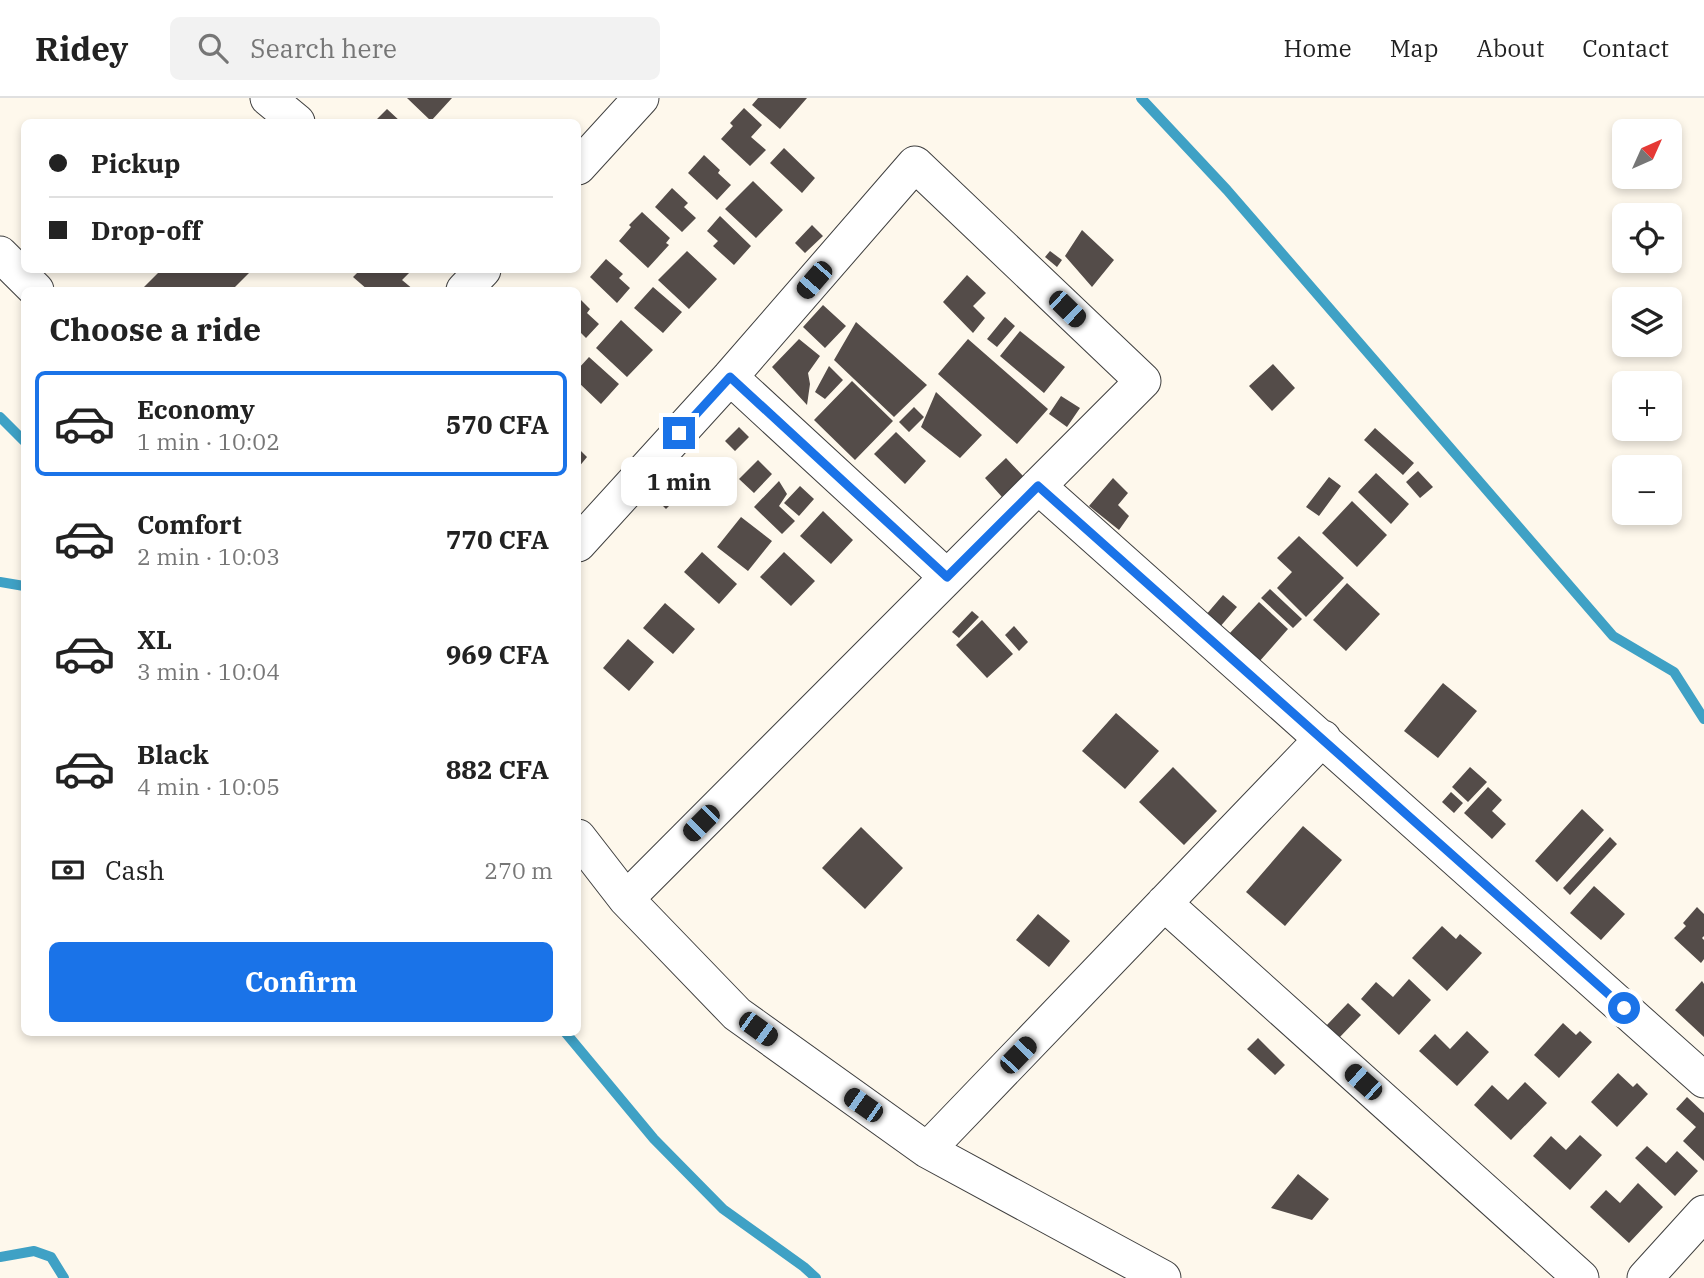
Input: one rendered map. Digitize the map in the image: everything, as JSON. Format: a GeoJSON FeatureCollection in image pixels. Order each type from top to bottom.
{"type":"FeatureCollection","features":[{"type":"Feature","properties":{"kind":"street"},"geometry":{"type":"LineString","coordinates":[[268,98],[293,119]]}},
{"type":"Feature","properties":{"kind":"street"},"geometry":{"type":"LineString","coordinates":[[581,164],[641,98]]}},
{"type":"Feature","properties":{"kind":"street"},"geometry":{"type":"LineString","coordinates":[[581,541],[730,377],[915,164],[1143,381],[626,899]]}},
{"type":"Feature","properties":{"kind":"street"},"geometry":{"type":"LineString","coordinates":[[0,254],[33,287]]}},
{"type":"Feature","properties":{"kind":"street"},"geometry":{"type":"LineString","coordinates":[[730,377],[947,577]]}},
{"type":"Feature","properties":{"kind":"street"},"geometry":{"type":"LineString","coordinates":[[1038,486],[1704,1080]]}},
{"type":"Feature","properties":{"kind":"street"},"geometry":{"type":"LineString","coordinates":[[927,1150],[1323,738]]}},
{"type":"Feature","properties":{"kind":"street"},"geometry":{"type":"LineString","coordinates":[[581,841],[626,899],[737,1014],[927,1150],[1163,1278]]}},
{"type":"Feature","properties":{"kind":"street"},"geometry":{"type":"LineString","coordinates":[[1164,903],[1581,1278]]}},
{"type":"Feature","properties":{"kind":"street"},"geometry":{"type":"LineString","coordinates":[[1645,1278],[1704,1213]]}},
{"type":"Feature","properties":{"kind":"building"},"geometry":{"type":"Polygon","coordinates":[[[407,98],[452,98],[433,119],[429,119],[407,98]]]}},
{"type":"Feature","properties":{"kind":"building"},"geometry":{"type":"Polygon","coordinates":[[[758,98],[807,98],[780,129],[752,105],[758,98]]]}},
{"type":"Feature","properties":{"kind":"building"},"geometry":{"type":"Polygon","coordinates":[[[744,108],[762,125],[751,137],[766,150],[750,166],[721,139],[733,126],[730,123],[744,108]]]}},
{"type":"Feature","properties":{"kind":"building"},"geometry":{"type":"Polygon","coordinates":[[[387,109],[398,119],[377,119],[387,109]]]}},
{"type":"Feature","properties":{"kind":"building"},"geometry":{"type":"Polygon","coordinates":[[[784,148],[815,178],[802,193],[770,163],[784,148]]]}},
{"type":"Feature","properties":{"kind":"building"},"geometry":{"type":"Polygon","coordinates":[[[704,155],[731,185],[717,200],[688,173],[704,155]]]}},
{"type":"Feature","properties":{"kind":"building"},"geometry":{"type":"Polygon","coordinates":[[[753,181],[783,210],[756,238],[725,209],[753,181]]]}},
{"type":"Feature","properties":{"kind":"building"},"geometry":{"type":"Polygon","coordinates":[[[672,188],[688,203],[684,207],[696,218],[682,232],[655,207],[672,188]]]}},
{"type":"Feature","properties":{"kind":"building"},"geometry":{"type":"Polygon","coordinates":[[[642,212],[670,238],[666,243],[669,245],[648,268],[619,241],[631,227],[629,225],[642,212]]]}},
{"type":"Feature","properties":{"kind":"building"},"geometry":{"type":"Polygon","coordinates":[[[720,216],[751,246],[734,265],[713,246],[718,241],[707,231],[720,216]]]}},
{"type":"Feature","properties":{"kind":"building"},"geometry":{"type":"Polygon","coordinates":[[[812,225],[823,236],[805,253],[795,243],[812,225]]]}},
{"type":"Feature","properties":{"kind":"building"},"geometry":{"type":"Polygon","coordinates":[[[1082,230],[1114,260],[1092,287],[1065,256],[1082,230]]]}},
{"type":"Feature","properties":{"kind":"building"},"geometry":{"type":"Polygon","coordinates":[[[687,251],[717,279],[689,309],[658,280],[687,251]]]}},
{"type":"Feature","properties":{"kind":"building"},"geometry":{"type":"Polygon","coordinates":[[[1050,251],[1062,260],[1057,267],[1045,257],[1050,251]]]}},
{"type":"Feature","properties":{"kind":"building"},"geometry":{"type":"Polygon","coordinates":[[[606,259],[623,274],[619,278],[630,288],[617,303],[590,277],[606,259]]]}},
{"type":"Feature","properties":{"kind":"building"},"geometry":{"type":"Polygon","coordinates":[[[158,273],[249,273],[235,287],[144,287],[158,273]]]}},
{"type":"Feature","properties":{"kind":"building"},"geometry":{"type":"Polygon","coordinates":[[[357,273],[409,273],[402,280],[410,287],[365,287],[353,277],[357,273]]]}},
{"type":"Feature","properties":{"kind":"building"},"geometry":{"type":"Polygon","coordinates":[[[967,275],[986,293],[973,306],[985,318],[973,333],[943,302],[967,275]]]}},
{"type":"Feature","properties":{"kind":"building"},"geometry":{"type":"Polygon","coordinates":[[[653,287],[682,312],[663,333],[634,308],[653,287]]]}},
{"type":"Feature","properties":{"kind":"building"},"geometry":{"type":"Polygon","coordinates":[[[581,300],[590,309],[587,313],[599,324],[586,338],[581,333],[581,300]]]}},
{"type":"Feature","properties":{"kind":"building"},"geometry":{"type":"Polygon","coordinates":[[[823,305],[846,326],[825,348],[803,327],[823,305]]]}},
{"type":"Feature","properties":{"kind":"building"},"geometry":{"type":"Polygon","coordinates":[[[1005,317],[1015,326],[997,347],[987,339],[1005,317]]]}},
{"type":"Feature","properties":{"kind":"building"},"geometry":{"type":"Polygon","coordinates":[[[621,320],[653,350],[627,377],[596,348],[621,320]]]}},
{"type":"Feature","properties":{"kind":"building"},"geometry":{"type":"Polygon","coordinates":[[[856,322],[927,385],[894,417],[834,360],[856,322]]]}},
{"type":"Feature","properties":{"kind":"building"},"geometry":{"type":"Polygon","coordinates":[[[1020,331],[1065,367],[1044,393],[1000,356],[1020,331]]]}},
{"type":"Feature","properties":{"kind":"building"},"geometry":{"type":"Polygon","coordinates":[[[799,339],[820,356],[808,373],[810,384],[807,405],[772,367],[799,339]]]}},
{"type":"Feature","properties":{"kind":"building"},"geometry":{"type":"Polygon","coordinates":[[[968,339],[1048,409],[1017,444],[938,374],[968,339]]]}},
{"type":"Feature","properties":{"kind":"building"},"geometry":{"type":"Polygon","coordinates":[[[589,357],[619,384],[601,404],[581,385],[581,366],[589,357]]]}},
{"type":"Feature","properties":{"kind":"building"},"geometry":{"type":"Polygon","coordinates":[[[1273,364],[1295,388],[1272,411],[1249,386],[1273,364]]]}},
{"type":"Feature","properties":{"kind":"building"},"geometry":{"type":"Polygon","coordinates":[[[829,366],[843,380],[825,399],[815,392],[829,366]]]}},
{"type":"Feature","properties":{"kind":"building"},"geometry":{"type":"Polygon","coordinates":[[[852,381],[893,421],[855,460],[814,420],[852,381]]]}},
{"type":"Feature","properties":{"kind":"building"},"geometry":{"type":"Polygon","coordinates":[[[936,392],[982,435],[960,458],[921,427],[936,392]]]}},
{"type":"Feature","properties":{"kind":"building"},"geometry":{"type":"Polygon","coordinates":[[[1061,396],[1080,408],[1067,427],[1049,414],[1061,396]]]}},
{"type":"Feature","properties":{"kind":"building"},"geometry":{"type":"Polygon","coordinates":[[[914,407],[924,417],[909,432],[899,422],[914,407]]]}},
{"type":"Feature","properties":{"kind":"building"},"geometry":{"type":"Polygon","coordinates":[[[739,427],[749,437],[735,451],[725,441],[739,427]]]}},
{"type":"Feature","properties":{"kind":"building"},"geometry":{"type":"Polygon","coordinates":[[[1375,428],[1414,463],[1403,475],[1364,440],[1375,428]]]}},
{"type":"Feature","properties":{"kind":"building"},"geometry":{"type":"Polygon","coordinates":[[[896,432],[926,461],[905,484],[874,454],[896,432]]]}},
{"type":"Feature","properties":{"kind":"building"},"geometry":{"type":"Polygon","coordinates":[[[581,451],[587,457],[581,464],[581,451]]]}},
{"type":"Feature","properties":{"kind":"building"},"geometry":{"type":"Polygon","coordinates":[[[1006,458],[1023,476],[1002,497],[985,478],[1006,458]]]}},
{"type":"Feature","properties":{"kind":"building"},"geometry":{"type":"Polygon","coordinates":[[[758,460],[772,474],[754,493],[739,479],[758,460]]]}},
{"type":"Feature","properties":{"kind":"building"},"geometry":{"type":"Polygon","coordinates":[[[1418,471],[1433,487],[1420,498],[1406,482],[1418,471]]]}},
{"type":"Feature","properties":{"kind":"building"},"geometry":{"type":"Polygon","coordinates":[[[662,472],[682,493],[666,509],[645,488],[662,472]]]}},
{"type":"Feature","properties":{"kind":"building"},"geometry":{"type":"Polygon","coordinates":[[[1376,473],[1409,504],[1391,524],[1358,492],[1376,473]]]}},
{"type":"Feature","properties":{"kind":"building"},"geometry":{"type":"Polygon","coordinates":[[[1329,477],[1341,486],[1319,516],[1306,507],[1329,477]]]}},
{"type":"Feature","properties":{"kind":"building"},"geometry":{"type":"Polygon","coordinates":[[[1113,478],[1128,493],[1118,505],[1129,516],[1119,530],[1089,506],[1113,478]]]}},
{"type":"Feature","properties":{"kind":"building"},"geometry":{"type":"Polygon","coordinates":[[[779,481],[787,494],[779,506],[795,521],[782,534],[754,507],[779,481]]]}},
{"type":"Feature","properties":{"kind":"building"},"geometry":{"type":"Polygon","coordinates":[[[800,486],[814,499],[799,516],[784,503],[800,486]]]}},
{"type":"Feature","properties":{"kind":"building"},"geometry":{"type":"Polygon","coordinates":[[[1352,501],[1387,535],[1357,567],[1322,533],[1352,501]]]}},
{"type":"Feature","properties":{"kind":"building"},"geometry":{"type":"Polygon","coordinates":[[[823,511],[853,540],[831,564],[800,536],[823,511]]]}},
{"type":"Feature","properties":{"kind":"building"},"geometry":{"type":"Polygon","coordinates":[[[741,517],[772,541],[748,571],[717,547],[741,517]]]}},
{"type":"Feature","properties":{"kind":"building"},"geometry":{"type":"Polygon","coordinates":[[[1299,536],[1344,578],[1306,617],[1277,588],[1292,572],[1277,558],[1299,536]]]}},
{"type":"Feature","properties":{"kind":"building"},"geometry":{"type":"Polygon","coordinates":[[[702,552],[737,584],[719,604],[684,572],[702,552]]]}},
{"type":"Feature","properties":{"kind":"building"},"geometry":{"type":"Polygon","coordinates":[[[784,552],[815,581],[791,606],[760,577],[784,552]]]}},
{"type":"Feature","properties":{"kind":"building"},"geometry":{"type":"Polygon","coordinates":[[[1347,583],[1380,614],[1346,651],[1313,620],[1347,583]]]}},
{"type":"Feature","properties":{"kind":"building"},"geometry":{"type":"Polygon","coordinates":[[[1270,589],[1302,619],[1293,628],[1261,598],[1270,589]]]}},
{"type":"Feature","properties":{"kind":"building"},"geometry":{"type":"Polygon","coordinates":[[[1223,595],[1237,607],[1219,628],[1205,616],[1223,595]]]}},
{"type":"Feature","properties":{"kind":"building"},"geometry":{"type":"Polygon","coordinates":[[[1259,602],[1288,629],[1258,663],[1228,635],[1259,602]]]}},
{"type":"Feature","properties":{"kind":"building"},"geometry":{"type":"Polygon","coordinates":[[[665,603],[695,629],[673,654],[643,628],[665,603]]]}},
{"type":"Feature","properties":{"kind":"building"},"geometry":{"type":"Polygon","coordinates":[[[972,611],[979,617],[959,638],[952,632],[972,611]]]}},
{"type":"Feature","properties":{"kind":"building"},"geometry":{"type":"Polygon","coordinates":[[[982,620],[1013,654],[987,678],[956,645],[982,620]]]}},
{"type":"Feature","properties":{"kind":"building"},"geometry":{"type":"Polygon","coordinates":[[[1014,626],[1028,642],[1019,651],[1005,635],[1014,626]]]}},
{"type":"Feature","properties":{"kind":"building"},"geometry":{"type":"Polygon","coordinates":[[[628,639],[654,662],[629,691],[603,668],[628,639]]]}},
{"type":"Feature","properties":{"kind":"building"},"geometry":{"type":"Polygon","coordinates":[[[1443,683],[1477,711],[1438,758],[1404,731],[1443,683]]]}},
{"type":"Feature","properties":{"kind":"building"},"geometry":{"type":"Polygon","coordinates":[[[1116,713],[1159,751],[1125,789],[1082,751],[1116,713]]]}},
{"type":"Feature","properties":{"kind":"building"},"geometry":{"type":"Polygon","coordinates":[[[1173,767],[1217,811],[1184,845],[1139,802],[1173,767]]]}},
{"type":"Feature","properties":{"kind":"building"},"geometry":{"type":"Polygon","coordinates":[[[1470,767],[1487,782],[1468,802],[1452,787],[1470,767]]]}},
{"type":"Feature","properties":{"kind":"building"},"geometry":{"type":"Polygon","coordinates":[[[1488,787],[1502,800],[1492,811],[1506,824],[1492,839],[1464,813],[1488,787]]]}},
{"type":"Feature","properties":{"kind":"building"},"geometry":{"type":"Polygon","coordinates":[[[1451,792],[1463,803],[1454,813],[1442,802],[1451,792]]]}},
{"type":"Feature","properties":{"kind":"building"},"geometry":{"type":"Polygon","coordinates":[[[1582,809],[1604,830],[1557,882],[1535,861],[1582,809]]]}},
{"type":"Feature","properties":{"kind":"building"},"geometry":{"type":"Polygon","coordinates":[[[1303,826],[1342,860],[1285,926],[1246,892],[1303,826]]]}},
{"type":"Feature","properties":{"kind":"building"},"geometry":{"type":"Polygon","coordinates":[[[861,827],[903,868],[865,909],[822,868],[861,827]]]}},
{"type":"Feature","properties":{"kind":"building"},"geometry":{"type":"Polygon","coordinates":[[[1610,837],[1617,844],[1570,895],[1563,888],[1610,837]]]}},
{"type":"Feature","properties":{"kind":"building"},"geometry":{"type":"Polygon","coordinates":[[[1594,886],[1625,914],[1601,940],[1570,913],[1594,886]]]}},
{"type":"Feature","properties":{"kind":"building"},"geometry":{"type":"Polygon","coordinates":[[[1697,907],[1704,914],[1704,959],[1701,963],[1674,938],[1686,926],[1683,923],[1697,907]]]}},
{"type":"Feature","properties":{"kind":"building"},"geometry":{"type":"Polygon","coordinates":[[[1038,914],[1070,941],[1049,967],[1016,940],[1038,914]]]}},
{"type":"Feature","properties":{"kind":"building"},"geometry":{"type":"Polygon","coordinates":[[[1442,926],[1456,939],[1460,934],[1482,953],[1447,991],[1412,958],[1442,926]]]}},
{"type":"Feature","properties":{"kind":"building"},"geometry":{"type":"Polygon","coordinates":[[[1409,979],[1431,1000],[1399,1035],[1361,999],[1376,982],[1393,997],[1409,979]]]}},
{"type":"Feature","properties":{"kind":"building"},"geometry":{"type":"Polygon","coordinates":[[[1702,981],[1704,984],[1704,1037],[1675,1010],[1702,981]]]}},
{"type":"Feature","properties":{"kind":"building"},"geometry":{"type":"Polygon","coordinates":[[[1348,1003],[1361,1015],[1339,1038],[1326,1026],[1348,1003]]]}},
{"type":"Feature","properties":{"kind":"building"},"geometry":{"type":"Polygon","coordinates":[[[1563,1023],[1576,1035],[1580,1031],[1592,1042],[1559,1078],[1534,1055],[1563,1023]]]}},
{"type":"Feature","properties":{"kind":"building"},"geometry":{"type":"Polygon","coordinates":[[[1467,1031],[1489,1052],[1457,1086],[1419,1051],[1435,1034],[1450,1049],[1467,1031]]]}},
{"type":"Feature","properties":{"kind":"building"},"geometry":{"type":"Polygon","coordinates":[[[1258,1038],[1285,1065],[1275,1075],[1247,1049],[1258,1038]]]}},
{"type":"Feature","properties":{"kind":"building"},"geometry":{"type":"Polygon","coordinates":[[[1618,1073],[1633,1087],[1637,1083],[1648,1094],[1617,1127],[1591,1102],[1618,1073]]]}},
{"type":"Feature","properties":{"kind":"building"},"geometry":{"type":"Polygon","coordinates":[[[1525,1082],[1547,1103],[1511,1140],[1474,1105],[1492,1085],[1508,1100],[1525,1082]]]}},
{"type":"Feature","properties":{"kind":"building"},"geometry":{"type":"Polygon","coordinates":[[[1687,1097],[1704,1113],[1704,1161],[1683,1141],[1696,1127],[1676,1109],[1687,1097]]]}},
{"type":"Feature","properties":{"kind":"building"},"geometry":{"type":"Polygon","coordinates":[[[1580,1135],[1602,1155],[1570,1190],[1533,1156],[1551,1136],[1566,1150],[1580,1135]]]}},
{"type":"Feature","properties":{"kind":"building"},"geometry":{"type":"Polygon","coordinates":[[[1647,1146],[1666,1163],[1677,1151],[1698,1171],[1675,1196],[1635,1158],[1647,1146]]]}},
{"type":"Feature","properties":{"kind":"building"},"geometry":{"type":"Polygon","coordinates":[[[1298,1174],[1329,1199],[1312,1220],[1271,1208],[1298,1174]]]}},
{"type":"Feature","properties":{"kind":"building"},"geometry":{"type":"Polygon","coordinates":[[[1638,1183],[1663,1207],[1629,1243],[1590,1207],[1606,1190],[1620,1203],[1638,1183]]]}},
{"type":"Feature","properties":{"kind":"waterway"},"geometry":{"type":"LineString","coordinates":[[1141,98],[1227,190],[1613,636],[1674,672],[1704,719]]}},
{"type":"Feature","properties":{"kind":"waterway"},"geometry":{"type":"LineString","coordinates":[[0,417],[21,438]]}},
{"type":"Feature","properties":{"kind":"waterway"},"geometry":{"type":"LineString","coordinates":[[0,582],[21,586]]}},
{"type":"Feature","properties":{"kind":"waterway"},"geometry":{"type":"LineString","coordinates":[[568,1036],[654,1139],[723,1209],[816,1278]]}},
{"type":"Feature","properties":{"kind":"waterway"},"geometry":{"type":"LineString","coordinates":[[0,1257],[34,1251],[51,1257],[64,1278]]}},
{"type":"Feature","properties":{"kind":"route"},"geometry":{"type":"LineString","coordinates":[[679,433],[730,377],[947,577],[1038,486],[1624,1008]]}}]}
